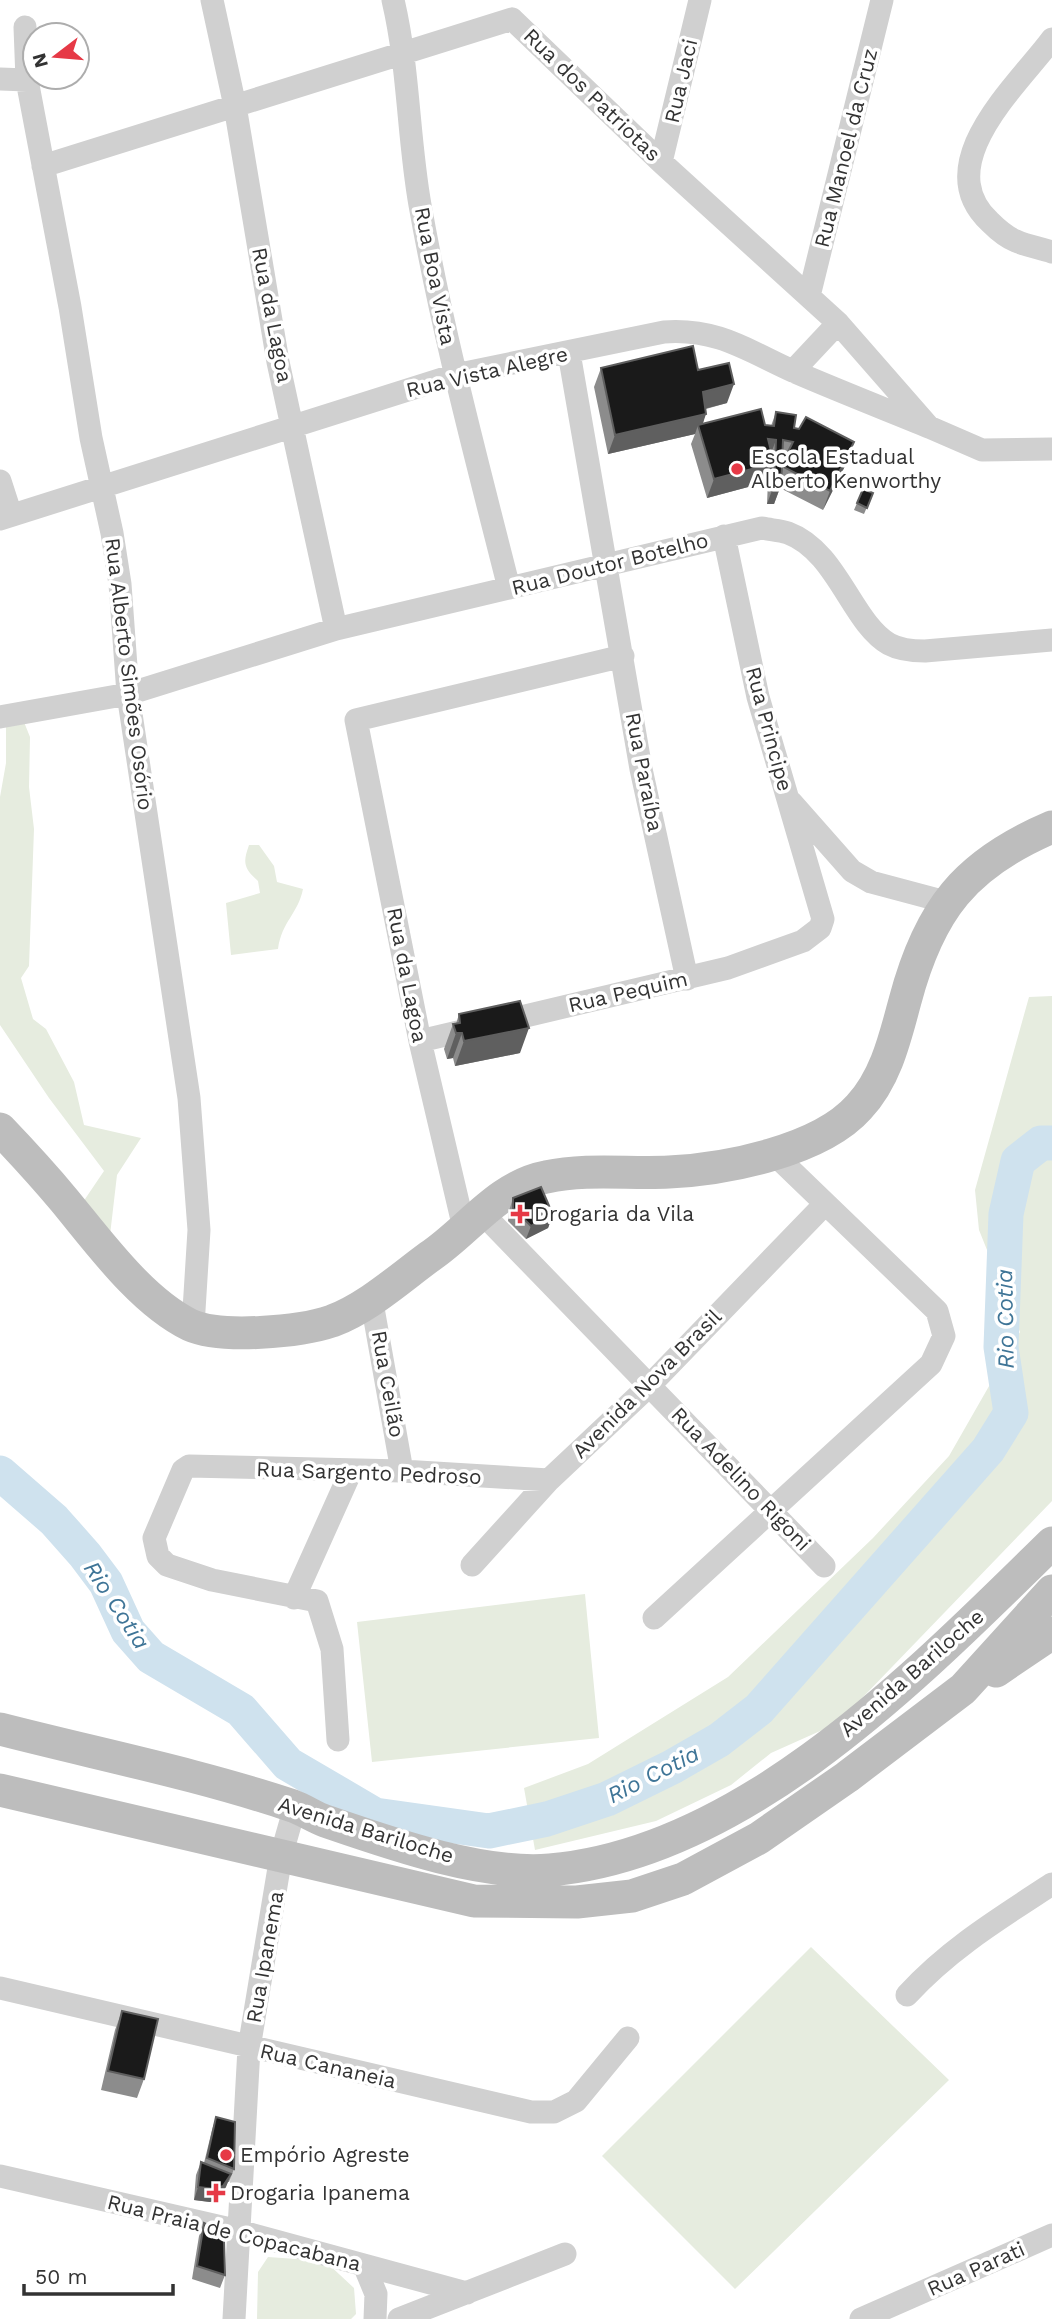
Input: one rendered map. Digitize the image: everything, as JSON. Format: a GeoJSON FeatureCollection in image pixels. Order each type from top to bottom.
{"type":"FeatureCollection","features":[{"type":"Feature","properties":{"kind":"main road"},"geometry":{"type":"LineString","coordinates":[[0,1129],[110,1255],[162,1307],[193,1326],[240,1332],[305,1328],[333,1320],[429,1258],[472,1220],[536,1179],[585,1170],[672,1172],[774,1154],[830,1133],[860,1107],[881,1075],[894,1041],[911,977],[946,902],[972,872],[1015,843],[1052,827]]}},
{"type":"Feature","properties":{"kind":"main road","name":"Avenida Bariloche"},"geometry":{"type":"LineString","coordinates":[[0,1729],[295,1807],[321,1820],[418,1850],[501,1868],[548,1870],[596,1863],[663,1843],[714,1820],[850,1730],[978,1615],[1052,1543]]}},
{"type":"Feature","properties":{"kind":"main road","name":"Avenida Bariloche"},"geometry":{"type":"LineString","coordinates":[[0,1790],[474,1901],[577,1902],[632,1896],[682,1879],[759,1838],[847,1777],[963,1689],[1052,1591]]}},
{"type":"Feature","properties":{"kind":"main road"},"geometry":{"type":"LineString","coordinates":[[963,1689],[1014,1661],[1052,1633]]}},
{"type":"Feature","properties":{"kind":"street","name":"Rua da Lagoa"},"geometry":{"type":"LineString","coordinates":[[212,0],[235,106],[278,362],[294,424],[336,629]]}},
{"type":"Feature","properties":{"kind":"street","name":"Rua Boa Vista"},"geometry":{"type":"LineString","coordinates":[[393,0],[404,55],[417,188],[455,375],[509,588]]}},
{"type":"Feature","properties":{"kind":"street","name":"Rua Jaci"},"geometry":{"type":"LineString","coordinates":[[661,162],[700,0]]}},
{"type":"Feature","properties":{"kind":"street","name":"Rua Manoel da Cruz"},"geometry":{"type":"LineString","coordinates":[[809,296],[882,0]]}},
{"type":"Feature","properties":{"kind":"street","name":"Rua dos Patriotas"},"geometry":{"type":"LineString","coordinates":[[43,166],[404,55],[515,10],[661,162],[838,323],[929,427],[982,450],[1052,449]]}},
{"type":"Feature","properties":{"kind":"street"},"geometry":{"type":"LineString","coordinates":[[1052,39],[990,117],[971,154],[969,187],[977,210],[995,227],[1015,241],[1052,251]]}},
{"type":"Feature","properties":{"kind":"street"},"geometry":{"type":"LineString","coordinates":[[0,79],[21,80]]}},
{"type":"Feature","properties":{"kind":"street","name":"Rua Alberto Simões Osório"},"geometry":{"type":"LineString","coordinates":[[29,91],[120,584],[128,694],[192,1123],[199,1230],[193,1326]]}},
{"type":"Feature","properties":{"kind":"street"},"geometry":{"type":"LineString","coordinates":[[793,371],[838,323]]}},
{"type":"Feature","properties":{"kind":"street","name":"Rua Vista Alegre"},"geometry":{"type":"LineString","coordinates":[[5,517],[455,375],[685,331],[725,338],[793,371],[929,427]]}},
{"type":"Feature","properties":{"kind":"street","name":"Rua Paraíba"},"geometry":{"type":"LineString","coordinates":[[569,353],[608,564],[641,769],[687,979]]}},
{"type":"Feature","properties":{"kind":"street"},"geometry":{"type":"LineString","coordinates":[[0,481],[5,517]]}},
{"type":"Feature","properties":{"kind":"street","name":"Rua Doutor Botelho"},"geometry":{"type":"LineString","coordinates":[[0,718],[128,694],[336,629],[762,528],[789,533],[804,542],[827,563],[872,627],[888,644],[908,651],[1052,640]]}},
{"type":"Feature","properties":{"kind":"street","name":"Rua Principe"},"geometry":{"type":"LineString","coordinates":[[724,536],[758,697],[823,919]]}},
{"type":"Feature","properties":{"kind":"street","name":"Rua da Lagoa"},"geometry":{"type":"LineString","coordinates":[[472,1220],[420,1041],[356,720],[623,656]]}},
{"type":"Feature","properties":{"kind":"street"},"geometry":{"type":"LineString","coordinates":[[788,799],[852,871],[872,882],[946,902]]}},
{"type":"Feature","properties":{"kind":"street","name":"Rua Pequim"},"geometry":{"type":"LineString","coordinates":[[420,1041],[687,979],[803,941],[820,929],[823,919]]}},
{"type":"Feature","properties":{"kind":"street"},"geometry":{"type":"LineString","coordinates":[[653,1618],[931,1364],[944,1336],[937,1311],[774,1154]]}},
{"type":"Feature","properties":{"kind":"street","name":"Avenida Nova Brasil"},"geometry":{"type":"LineString","coordinates":[[472,1565],[549,1480],[650,1385],[824,1205]]}},
{"type":"Feature","properties":{"kind":"street","name":"Rua Adelino Rigoni"},"geometry":{"type":"LineString","coordinates":[[472,1220],[650,1385],[824,1566]]}},
{"type":"Feature","properties":{"kind":"street","name":"Rua Ceilão"},"geometry":{"type":"LineString","coordinates":[[371,1297],[402,1471]]}},
{"type":"Feature","properties":{"kind":"street","name":"Rua Sargento Pedroso"},"geometry":{"type":"LineString","coordinates":[[294,1598],[181,1570],[167,1565],[158,1556],[153,1538],[183,1470],[189,1466],[402,1471],[549,1480]]}},
{"type":"Feature","properties":{"kind":"street"},"geometry":{"type":"LineString","coordinates":[[338,1740],[332,1649],[317,1601],[294,1598],[351,1471]]}},
{"type":"Feature","properties":{"kind":"street","name":"Rua Ipanema"},"geometry":{"type":"LineString","coordinates":[[234,2319],[249,2048],[281,1856],[295,1807]]}},
{"type":"Feature","properties":{"kind":"street"},"geometry":{"type":"LineString","coordinates":[[907,1995],[935,1965],[965,1942],[1052,1884]]}},
{"type":"Feature","properties":{"kind":"street","name":"Rua Cananeia"},"geometry":{"type":"LineString","coordinates":[[0,1988],[513,2108],[554,2112],[576,2101],[597,2080],[628,2038]]}},
{"type":"Feature","properties":{"kind":"street","name":"Rua Praia de Copacabana"},"geometry":{"type":"LineString","coordinates":[[0,2176],[239,2231],[467,2293]]}},
{"type":"Feature","properties":{"kind":"street","name":"Rua Parati"},"geometry":{"type":"LineString","coordinates":[[861,2319],[1052,2235]]}},
{"type":"Feature","properties":{"kind":"street"},"geometry":{"type":"LineString","coordinates":[[399,2319],[565,2253]]}},
{"type":"Feature","properties":{"kind":"street"},"geometry":{"type":"LineString","coordinates":[[364,2265],[376,2294],[375,2319]]}},
{"type":"Feature","properties":{"kind":"shaded area"},"geometry":{"type":"Polygon","coordinates":[[[24,722],[30,737],[29,787],[34,829],[29,966],[21,978],[33,1019],[46,1029],[74,1082],[84,1125],[141,1138],[117,1175],[110,1235],[83,1202],[104,1171],[49,1098],[0,1025],[0,797],[6,763],[6,726],[24,722]]]}},
{"type":"Feature","properties":{"kind":"shaded area"},"geometry":{"type":"Polygon","coordinates":[[[249,845],[259,845],[274,866],[277,882],[303,889],[298,905],[283,931],[278,949],[231,955],[226,903],[260,893],[258,881],[249,872],[246,864],[249,845]]]}},
{"type":"Feature","properties":{"kind":"shaded area"},"geometry":{"type":"Polygon","coordinates":[[[1052,996],[1052,1501],[838,1723],[771,1753],[731,1785],[656,1821],[535,1850],[524,1788],[588,1764],[728,1677],[873,1538],[949,1456],[1020,1332],[979,1230],[975,1190],[1029,997],[1052,996]]]}},
{"type":"Feature","properties":{"kind":"shaded area"},"geometry":{"type":"Polygon","coordinates":[[[585,1594],[599,1738],[372,1762],[357,1622],[585,1594]]]}},
{"type":"Feature","properties":{"kind":"shaded area"},"geometry":{"type":"Polygon","coordinates":[[[811,1947],[949,2080],[735,2289],[602,2156],[811,1947]]]}},
{"type":"Feature","properties":{"kind":"shaded area"},"geometry":{"type":"Polygon","coordinates":[[[268,2257],[325,2261],[354,2288],[356,2314],[351,2319],[257,2319],[258,2272],[268,2257]]]}},
{"type":"Feature","properties":{"kind":"building"},"geometry":{"type":"Polygon","coordinates":[[[693,346],[698,370],[729,363],[734,384],[703,392],[706,414],[615,435],[601,368],[693,346]]]}},
{"type":"Feature","properties":{"kind":"building"},"geometry":{"type":"Polygon","coordinates":[[[761,409],[765,425],[774,426],[776,412],[796,415],[794,428],[799,429],[806,417],[854,442],[830,491],[782,466],[781,485],[774,485],[776,440],[768,439],[774,463],[714,479],[698,425],[761,409]],[[783,440],[782,464],[793,442],[783,440]]]}},
{"type":"Feature","properties":{"kind":"building"},"geometry":{"type":"Polygon","coordinates":[[[863,489],[873,493],[867,508],[857,503],[863,489]]]}},
{"type":"Feature","properties":{"kind":"building"},"geometry":{"type":"Polygon","coordinates":[[[520,1001],[529,1028],[464,1041],[462,1033],[456,1033],[453,1024],[460,1023],[459,1014],[520,1001]]]}},
{"type":"Feature","properties":{"kind":"building"},"geometry":{"type":"Polygon","coordinates":[[[541,1187],[553,1215],[531,1226],[513,1208],[513,1198],[541,1187]]]}},
{"type":"Feature","properties":{"kind":"building"},"geometry":{"type":"Polygon","coordinates":[[[122,2011],[158,2019],[144,2079],[108,2071],[122,2011]]]}},
{"type":"Feature","properties":{"kind":"building"},"geometry":{"type":"Polygon","coordinates":[[[216,2117],[235,2122],[234,2169],[207,2158],[216,2117]]]}},
{"type":"Feature","properties":{"kind":"building"},"geometry":{"type":"Polygon","coordinates":[[[201,2162],[231,2174],[223,2186],[215,2189],[198,2187],[201,2162]]]}},
{"type":"Feature","properties":{"kind":"building"},"geometry":{"type":"Polygon","coordinates":[[[204,2223],[219,2231],[224,2241],[225,2275],[197,2266],[204,2223]]]}},
{"type":"Feature","properties":{"kind":"waterway","name":"Rio Cotia"},"geometry":{"type":"LineString","coordinates":[[0,1473],[54,1520],[85,1555],[106,1583],[128,1631],[151,1657],[241,1710],[288,1764],[375,1815],[489,1831],[547,1819],[607,1799],[672,1767],[719,1740],[759,1709],[988,1450],[1011,1413],[1001,1347],[1006,1214],[1018,1161],[1041,1143],[1052,1143]]}},
{"type":"Feature","properties":{"kind":"place","name":"Escola Estadual Alberto Kenworthy"},"geometry":{"type":"Point","coordinates":[737,469]}},
{"type":"Feature","properties":{"kind":"place","name":"Drogaria da Vila"},"geometry":{"type":"Point","coordinates":[520,1214]}},
{"type":"Feature","properties":{"kind":"place","name":"Empório Agreste"},"geometry":{"type":"Point","coordinates":[226,2155]}},
{"type":"Feature","properties":{"kind":"place","name":"Drogaria Ipanema"},"geometry":{"type":"Point","coordinates":[216,2193]}}]}
